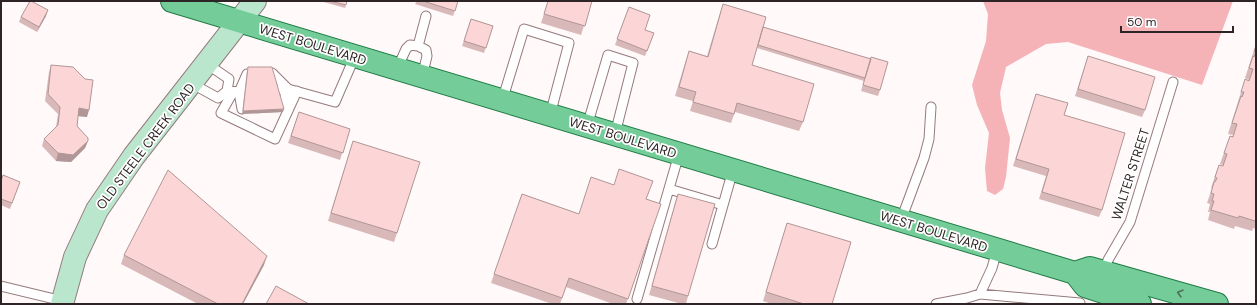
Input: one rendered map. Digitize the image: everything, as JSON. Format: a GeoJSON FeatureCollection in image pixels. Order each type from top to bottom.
{"type":"FeatureCollection","features":[{"type":"Feature","properties":{"kind":"main road","name":"WEST BOULEVARD"},"geometry":{"type":"LineString","coordinates":[[172,1],[997,250],[1080,292],[1140,304]]}},
{"type":"Feature","properties":{"kind":"main road","name":"OLD STEELE CREEK ROAD"},"geometry":{"type":"LineString","coordinates":[[62,303],[75,257],[97,210],[134,156],[255,1]]}},
{"type":"Feature","properties":{"kind":"main road","name":"WEST BOULEVARD"},"geometry":{"type":"LineString","coordinates":[[1080,292],[1090,268],[1217,304]]}},
{"type":"Feature","properties":{"kind":"lane"},"geometry":{"type":"LineString","coordinates":[[418,46],[426,16]]}},
{"type":"Feature","properties":{"kind":"lane"},"geometry":{"type":"LineString","coordinates":[[502,101],[524,29],[569,43],[550,115]]}},
{"type":"Feature","properties":{"kind":"lane"},"geometry":{"type":"LineString","coordinates":[[397,69],[406,48],[410,45],[418,46],[426,50],[427,56],[422,77]]}},
{"type":"Feature","properties":{"kind":"lane"},"geometry":{"type":"LineString","coordinates":[[586,126],[608,55],[633,63],[615,134]]}},
{"type":"Feature","properties":{"kind":"lane"},"geometry":{"type":"LineString","coordinates":[[276,90],[292,90],[335,102],[355,56]]}},
{"type":"Feature","properties":{"kind":"lane"},"geometry":{"type":"LineString","coordinates":[[207,64],[229,79],[236,92],[242,109]]}},
{"type":"Feature","properties":{"kind":"lane"},"geometry":{"type":"LineString","coordinates":[[272,73],[292,90]]}},
{"type":"Feature","properties":{"kind":"lane"},"geometry":{"type":"LineString","coordinates":[[247,74],[221,113],[276,139],[292,90]]}},
{"type":"Feature","properties":{"kind":"lane","name":"WALTER STREET"},"geometry":{"type":"LineString","coordinates":[[1104,271],[1108,260],[1130,222],[1173,82]]}},
{"type":"Feature","properties":{"kind":"lane"},"geometry":{"type":"LineString","coordinates":[[191,83],[218,98],[236,92]]}},
{"type":"Feature","properties":{"kind":"lane"},"geometry":{"type":"LineString","coordinates":[[281,106],[292,90]]}},
{"type":"Feature","properties":{"kind":"lane"},"geometry":{"type":"LineString","coordinates":[[901,220],[924,158],[929,139],[931,108]]}},
{"type":"Feature","properties":{"kind":"lane"},"geometry":{"type":"LineString","coordinates":[[637,299],[679,154]]}},
{"type":"Feature","properties":{"kind":"lane"},"geometry":{"type":"LineString","coordinates":[[712,244],[733,170]]}},
{"type":"Feature","properties":{"kind":"lane"},"geometry":{"type":"LineString","coordinates":[[669,189],[723,205]]}},
{"type":"Feature","properties":{"kind":"lane"},"geometry":{"type":"LineString","coordinates":[[980,294],[992,268],[997,250]]}},
{"type":"Feature","properties":{"kind":"lane"},"geometry":{"type":"LineString","coordinates":[[1,286],[62,303]]}},
{"type":"Feature","properties":{"kind":"lane"},"geometry":{"type":"LineString","coordinates":[[936,304],[980,294],[1080,292]]}},
{"type":"Feature","properties":{"kind":"shaded area"},"geometry":{"type":"Polygon","coordinates":[[[983,1],[1233,1],[1202,85],[1068,42],[1046,44],[1006,67],[1000,93],[1002,110],[1010,138],[1006,177],[1003,189],[995,195],[987,191],[985,168],[989,133],[977,105],[972,85],[986,41],[988,14],[983,1]]]}},
{"type":"Feature","properties":{"kind":"building"},"geometry":{"type":"Polygon","coordinates":[[[30,1],[48,10],[39,27],[21,17],[30,1]]]}},
{"type":"Feature","properties":{"kind":"building"},"geometry":{"type":"Polygon","coordinates":[[[330,1],[347,1],[346,5],[330,1]]]}},
{"type":"Feature","properties":{"kind":"building"},"geometry":{"type":"Polygon","coordinates":[[[423,1],[458,1],[455,11],[423,1]]]}},
{"type":"Feature","properties":{"kind":"building"},"geometry":{"type":"Polygon","coordinates":[[[548,1],[592,1],[585,26],[544,14],[548,1]]]}},
{"type":"Feature","properties":{"kind":"building"},"geometry":{"type":"Polygon","coordinates":[[[723,4],[766,17],[752,65],[814,84],[803,122],[737,103],[734,114],[693,102],[696,92],[679,87],[689,51],[708,57],[723,4]]]}},
{"type":"Feature","properties":{"kind":"building"},"geometry":{"type":"Polygon","coordinates":[[[629,7],[650,15],[645,30],[654,33],[647,51],[617,39],[629,7]]]}},
{"type":"Feature","properties":{"kind":"building"},"geometry":{"type":"Polygon","coordinates":[[[471,19],[493,26],[486,48],[464,41],[471,19]]]}},
{"type":"Feature","properties":{"kind":"building"},"geometry":{"type":"Polygon","coordinates":[[[763,27],[871,59],[865,78],[758,45],[763,27]]]}},
{"type":"Feature","properties":{"kind":"building"},"geometry":{"type":"Polygon","coordinates":[[[1256,52],[1255,221],[1239,216],[1238,218],[1211,210],[1214,201],[1212,201],[1214,194],[1211,193],[1214,182],[1217,178],[1215,177],[1219,165],[1223,166],[1227,154],[1224,153],[1230,136],[1233,137],[1237,124],[1232,123],[1241,96],[1242,97],[1244,92],[1241,92],[1245,79],[1249,81],[1253,69],[1249,68],[1256,52]]]}},
{"type":"Feature","properties":{"kind":"building"},"geometry":{"type":"Polygon","coordinates":[[[1088,56],[1155,77],[1145,110],[1078,89],[1088,56]]]}},
{"type":"Feature","properties":{"kind":"building"},"geometry":{"type":"Polygon","coordinates":[[[871,57],[888,62],[880,90],[863,85],[871,57]]]}},
{"type":"Feature","properties":{"kind":"building"},"geometry":{"type":"Polygon","coordinates":[[[51,65],[73,67],[85,79],[93,80],[89,110],[79,108],[77,126],[88,138],[88,141],[73,155],[58,153],[44,139],[58,125],[60,107],[48,94],[51,65]]]}},
{"type":"Feature","properties":{"kind":"building"},"geometry":{"type":"Polygon","coordinates":[[[248,67],[272,67],[284,109],[243,111],[248,67]]]}},
{"type":"Feature","properties":{"kind":"building"},"geometry":{"type":"Polygon","coordinates":[[[1036,94],[1068,103],[1064,115],[1125,133],[1102,210],[1042,192],[1049,169],[1016,159],[1036,94]]]}},
{"type":"Feature","properties":{"kind":"building"},"geometry":{"type":"Polygon","coordinates":[[[299,112],[350,129],[343,153],[291,136],[299,112]]]}},
{"type":"Feature","properties":{"kind":"building"},"geometry":{"type":"Polygon","coordinates":[[[353,141],[420,162],[397,233],[331,213],[353,141]]]}},
{"type":"Feature","properties":{"kind":"building"},"geometry":{"type":"Polygon","coordinates":[[[619,169],[653,181],[646,199],[661,204],[628,299],[569,278],[562,298],[494,274],[522,194],[579,214],[591,177],[614,185],[619,169]]]}},
{"type":"Feature","properties":{"kind":"building"},"geometry":{"type":"Polygon","coordinates":[[[168,170],[267,256],[242,304],[218,304],[124,255],[168,170]]]}},
{"type":"Feature","properties":{"kind":"building"},"geometry":{"type":"Polygon","coordinates":[[[3,175],[20,182],[12,203],[1,199],[1,181],[3,175]]]}},
{"type":"Feature","properties":{"kind":"building"},"geometry":{"type":"Polygon","coordinates":[[[678,194],[715,204],[688,296],[652,286],[678,194]]]}},
{"type":"Feature","properties":{"kind":"building"},"geometry":{"type":"Polygon","coordinates":[[[787,223],[851,242],[832,304],[804,304],[766,292],[787,223]]]}},
{"type":"Feature","properties":{"kind":"building"},"geometry":{"type":"Polygon","coordinates":[[[276,286],[309,304],[266,304],[276,286]]]}}]}
